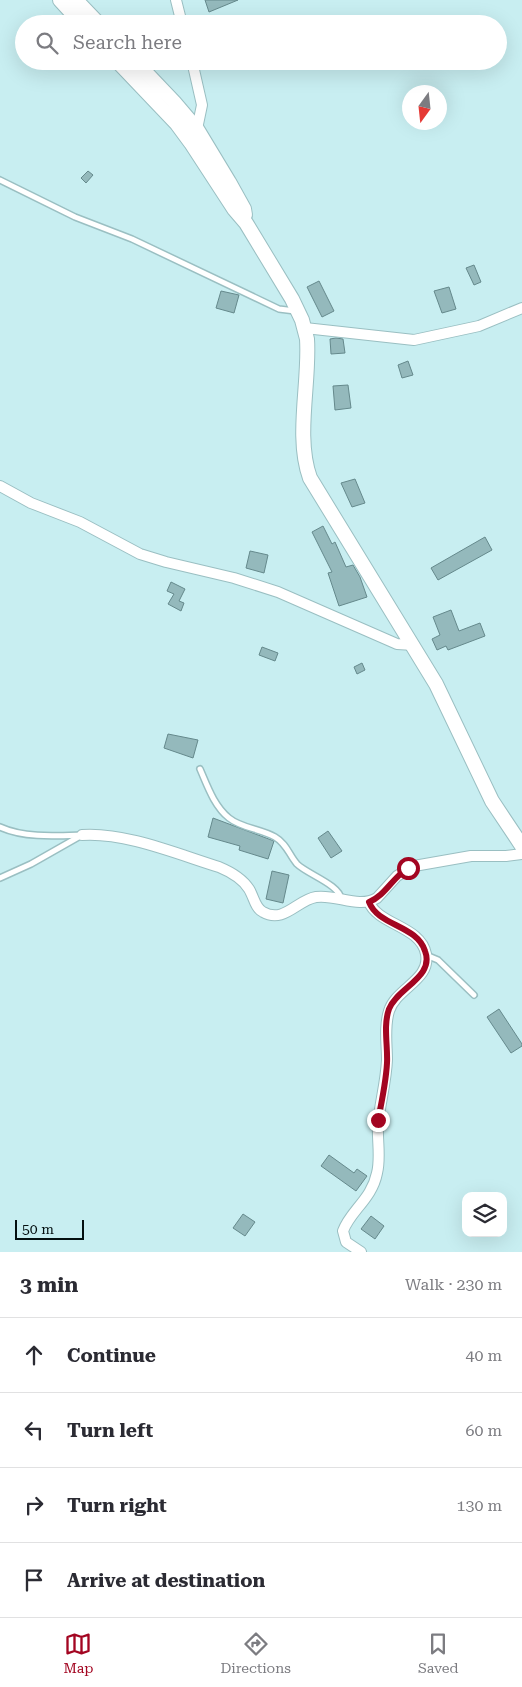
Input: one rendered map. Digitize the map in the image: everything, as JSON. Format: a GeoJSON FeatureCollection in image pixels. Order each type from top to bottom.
{"type":"FeatureCollection","features":[{"type":"Feature","properties":{"kind":"street"},"geometry":{"type":"LineString","coordinates":[[60,0],[74,15]]}},
{"type":"Feature","properties":{"kind":"street"},"geometry":{"type":"LineString","coordinates":[[76,0],[90,15]]}},
{"type":"Feature","properties":{"kind":"street"},"geometry":{"type":"LineString","coordinates":[[176,0],[180,15]]}},
{"type":"Feature","properties":{"kind":"street"},"geometry":{"type":"LineString","coordinates":[[126,70],[191,143],[234,210],[246,223],[298,310],[305,328],[308,353],[304,457],[310,478],[414,645],[447,705],[492,801],[522,846]]}},
{"type":"Feature","properties":{"kind":"street"},"geometry":{"type":"LineString","coordinates":[[143,70],[197,129],[244,209],[246,223]]}},
{"type":"Feature","properties":{"kind":"street"},"geometry":{"type":"LineString","coordinates":[[194,70],[202,105],[197,129]]}},
{"type":"Feature","properties":{"kind":"street"},"geometry":{"type":"LineString","coordinates":[[305,328],[414,340],[479,326],[522,308]]}},
{"type":"Feature","properties":{"kind":"street"},"geometry":{"type":"LineString","coordinates":[[0,486],[31,502],[80,522],[140,554],[256,584],[397,644],[414,645]]}},
{"type":"Feature","properties":{"kind":"street"},"geometry":{"type":"LineString","coordinates":[[82,835],[114,836],[219,867],[243,881],[258,908],[270,915],[286,913],[311,898],[324,897],[369,902],[377,898],[402,872],[414,866],[471,856],[522,854]]}},
{"type":"Feature","properties":{"kind":"street"},"geometry":{"type":"LineString","coordinates":[[360,1252],[346,1242],[343,1231],[372,1191],[377,1174],[379,1158],[377,1144],[378,1120],[384,1096],[387,1063],[387,1018],[397,995],[420,976],[426,965],[426,955],[419,941],[401,927],[377,913],[369,902]]}},
{"type":"Feature","properties":{"kind":"lane"},"geometry":{"type":"LineString","coordinates":[[0,180],[68,214],[132,240],[279,309],[288,311],[298,310]]}},
{"type":"Feature","properties":{"kind":"lane"},"geometry":{"type":"LineString","coordinates":[[200,768],[215,801],[231,820],[277,838],[285,845],[293,860],[301,868],[338,890],[341,899]]}},
{"type":"Feature","properties":{"kind":"lane"},"geometry":{"type":"LineString","coordinates":[[0,827],[11,831],[34,834],[82,835]]}},
{"type":"Feature","properties":{"kind":"lane"},"geometry":{"type":"LineString","coordinates":[[0,878],[57,850],[82,835]]}},
{"type":"Feature","properties":{"kind":"lane"},"geometry":{"type":"LineString","coordinates":[[426,955],[438,960],[474,994]]}},
{"type":"Feature","properties":{"kind":"building"},"geometry":{"type":"Polygon","coordinates":[[[205,0],[238,0],[209,12],[205,0]]]}},
{"type":"Feature","properties":{"kind":"building"},"geometry":{"type":"Polygon","coordinates":[[[88,171],[93,175],[86,183],[81,178],[88,171]]]}},
{"type":"Feature","properties":{"kind":"building"},"geometry":{"type":"Polygon","coordinates":[[[474,265],[481,282],[474,285],[466,268],[474,265]]]}},
{"type":"Feature","properties":{"kind":"building"},"geometry":{"type":"Polygon","coordinates":[[[319,281],[334,311],[322,317],[307,287],[319,281]]]}},
{"type":"Feature","properties":{"kind":"building"},"geometry":{"type":"Polygon","coordinates":[[[449,287],[456,309],[442,313],[434,291],[449,287]]]}},
{"type":"Feature","properties":{"kind":"building"},"geometry":{"type":"Polygon","coordinates":[[[221,291],[239,295],[234,313],[216,308],[221,291]]]}},
{"type":"Feature","properties":{"kind":"building"},"geometry":{"type":"Polygon","coordinates":[[[330,339],[343,339],[345,353],[331,354],[330,339]]]}},
{"type":"Feature","properties":{"kind":"building"},"geometry":{"type":"Polygon","coordinates":[[[408,361],[413,375],[402,378],[398,365],[408,361]]]}},
{"type":"Feature","properties":{"kind":"building"},"geometry":{"type":"Polygon","coordinates":[[[348,385],[351,408],[335,410],[333,386],[348,385]]]}},
{"type":"Feature","properties":{"kind":"building"},"geometry":{"type":"Polygon","coordinates":[[[355,479],[365,503],[352,507],[341,483],[355,479]]]}},
{"type":"Feature","properties":{"kind":"building"},"geometry":{"type":"Polygon","coordinates":[[[323,526],[332,544],[335,542],[346,567],[353,565],[360,577],[367,597],[339,606],[328,573],[332,572],[312,532],[323,526]]]}},
{"type":"Feature","properties":{"kind":"building"},"geometry":{"type":"Polygon","coordinates":[[[485,537],[492,550],[438,580],[431,568],[485,537]]]}},
{"type":"Feature","properties":{"kind":"building"},"geometry":{"type":"Polygon","coordinates":[[[250,551],[268,555],[264,573],[246,568],[250,551]]]}},
{"type":"Feature","properties":{"kind":"building"},"geometry":{"type":"Polygon","coordinates":[[[171,582],[185,589],[179,601],[184,603],[181,611],[168,604],[174,594],[167,591],[171,582]]]}},
{"type":"Feature","properties":{"kind":"building"},"geometry":{"type":"Polygon","coordinates":[[[451,610],[459,631],[480,623],[485,636],[448,650],[446,646],[437,650],[432,639],[440,635],[433,617],[451,610]]]}},
{"type":"Feature","properties":{"kind":"building"},"geometry":{"type":"Polygon","coordinates":[[[262,647],[278,653],[275,661],[259,655],[262,647]]]}},
{"type":"Feature","properties":{"kind":"building"},"geometry":{"type":"Polygon","coordinates":[[[362,663],[365,670],[357,674],[354,667],[362,663]]]}},
{"type":"Feature","properties":{"kind":"building"},"geometry":{"type":"Polygon","coordinates":[[[168,734],[198,740],[193,758],[164,748],[168,734]]]}},
{"type":"Feature","properties":{"kind":"building"},"geometry":{"type":"Polygon","coordinates":[[[213,818],[274,841],[268,859],[239,850],[240,846],[208,837],[213,818]]]}},
{"type":"Feature","properties":{"kind":"building"},"geometry":{"type":"Polygon","coordinates":[[[328,831],[342,851],[331,858],[318,838],[328,831]]]}},
{"type":"Feature","properties":{"kind":"building"},"geometry":{"type":"Polygon","coordinates":[[[272,871],[289,875],[283,903],[266,899],[272,871]]]}},
{"type":"Feature","properties":{"kind":"building"},"geometry":{"type":"Polygon","coordinates":[[[499,1009],[522,1044],[522,1046],[511,1053],[487,1017],[499,1009]]]}},
{"type":"Feature","properties":{"kind":"building"},"geometry":{"type":"Polygon","coordinates":[[[329,1155],[354,1173],[357,1169],[367,1176],[356,1191],[321,1166],[329,1155]]]}},
{"type":"Feature","properties":{"kind":"building"},"geometry":{"type":"Polygon","coordinates":[[[243,1214],[255,1222],[245,1236],[233,1228],[243,1214]]]}},
{"type":"Feature","properties":{"kind":"building"},"geometry":{"type":"Polygon","coordinates":[[[371,1216],[384,1226],[375,1239],[361,1229],[371,1216]]]}},
{"type":"Feature","properties":{"kind":"route"},"geometry":{"type":"LineString","coordinates":[[378,1120],[386,1079],[386,1026],[389,1010],[397,995],[420,976],[426,965],[426,955],[423,945],[419,941],[401,927],[373,910],[369,902],[377,898],[397,876],[408,868]]}}]}
